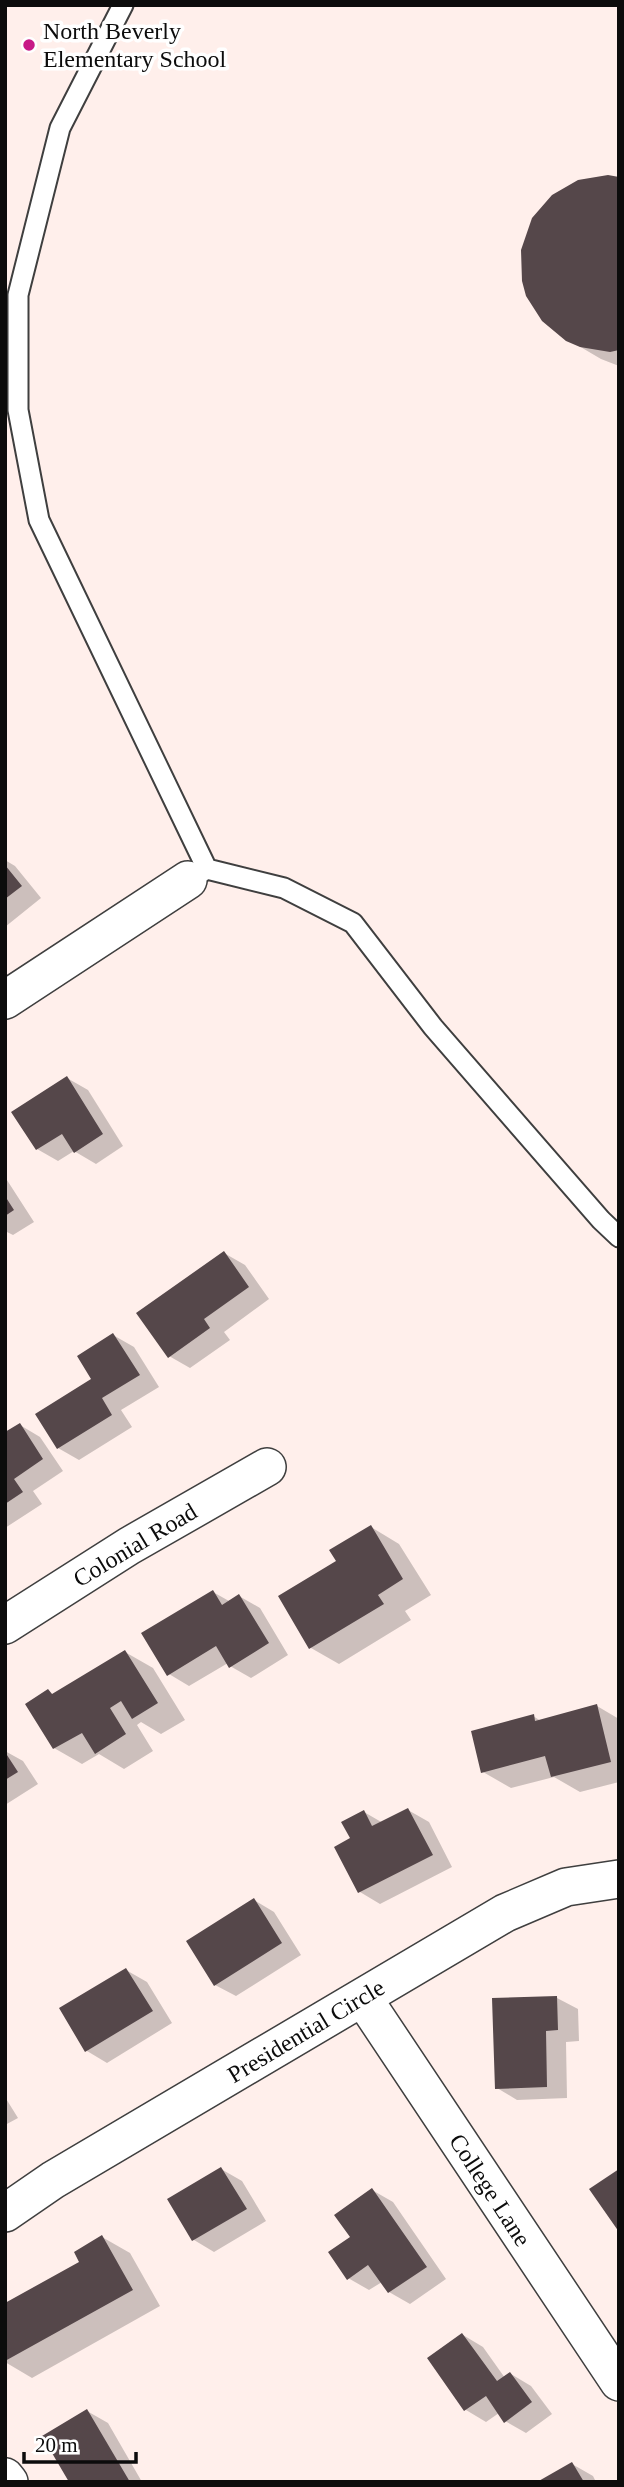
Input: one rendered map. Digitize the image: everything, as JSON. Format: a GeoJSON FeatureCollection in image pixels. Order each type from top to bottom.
{"type":"FeatureCollection","features":[{"type":"Feature","properties":{"kind":"street"},"geometry":{"type":"LineString","coordinates":[[5,1000],[198,874]]}},
{"type":"Feature","properties":{"kind":"street","name":"Colonial Road"},"geometry":{"type":"LineString","coordinates":[[5,1625],[129,1546],[267,1467]]}},
{"type":"Feature","properties":{"kind":"street","name":"Presidential Circle"},"geometry":{"type":"LineString","coordinates":[[5,2213],[54,2180],[505,1913],[566,1887],[619,1879]]}},
{"type":"Feature","properties":{"kind":"street","name":"College Lane"},"geometry":{"type":"LineString","coordinates":[[363,1998],[619,2382]]}},
{"type":"Feature","properties":{"kind":"street"},"geometry":{"type":"LineString","coordinates":[[5,2477],[9,2482]]}},
{"type":"Feature","properties":{"kind":"lane"},"geometry":{"type":"LineString","coordinates":[[123,5],[60,128],[18,295],[18,410],[39,520],[198,874],[284,888],[353,923],[433,1027],[601,1220],[619,1237]]}},
{"type":"Feature","properties":{"kind":"building"},"geometry":{"type":"Polygon","coordinates":[[[608,175],[619,177],[619,350],[610,352],[580,347],[566,341],[542,321],[526,296],[522,281],[521,250],[532,218],[552,195],[578,180],[608,175]]]}},
{"type":"Feature","properties":{"kind":"building"},"geometry":{"type":"Polygon","coordinates":[[[5,865],[22,886],[5,899],[5,865]]]}},
{"type":"Feature","properties":{"kind":"building"},"geometry":{"type":"Polygon","coordinates":[[[67,1076],[103,1134],[74,1153],[62,1134],[36,1150],[11,1112],[67,1076]]]}},
{"type":"Feature","properties":{"kind":"building"},"geometry":{"type":"Polygon","coordinates":[[[5,1196],[14,1210],[5,1216],[5,1196]]]}},
{"type":"Feature","properties":{"kind":"building"},"geometry":{"type":"Polygon","coordinates":[[[224,1251],[249,1287],[204,1319],[210,1328],[168,1358],[136,1313],[224,1251]]]}},
{"type":"Feature","properties":{"kind":"building"},"geometry":{"type":"Polygon","coordinates":[[[113,1333],[140,1375],[102,1398],[112,1415],[57,1449],[35,1414],[91,1379],[77,1356],[113,1333]]]}},
{"type":"Feature","properties":{"kind":"building"},"geometry":{"type":"Polygon","coordinates":[[[20,1423],[43,1459],[14,1479],[23,1492],[5,1504],[5,1432],[20,1423]]]}},
{"type":"Feature","properties":{"kind":"building"},"geometry":{"type":"Polygon","coordinates":[[[371,1525],[403,1579],[378,1595],[384,1604],[309,1649],[278,1596],[336,1561],[329,1550],[371,1525]]]}},
{"type":"Feature","properties":{"kind":"building"},"geometry":{"type":"Polygon","coordinates":[[[213,1590],[222,1605],[239,1594],[269,1643],[229,1668],[216,1646],[167,1676],[141,1633],[213,1590]]]}},
{"type":"Feature","properties":{"kind":"building"},"geometry":{"type":"Polygon","coordinates":[[[125,1650],[158,1703],[132,1719],[121,1701],[110,1708],[126,1734],[95,1754],[82,1733],[53,1749],[25,1704],[48,1689],[52,1694],[125,1650]]]}},
{"type":"Feature","properties":{"kind":"building"},"geometry":{"type":"Polygon","coordinates":[[[597,1704],[611,1762],[551,1777],[545,1756],[481,1773],[471,1731],[534,1714],[535,1721],[597,1704]]]}},
{"type":"Feature","properties":{"kind":"building"},"geometry":{"type":"Polygon","coordinates":[[[5,1752],[18,1772],[5,1780],[5,1752]]]}},
{"type":"Feature","properties":{"kind":"building"},"geometry":{"type":"Polygon","coordinates":[[[408,1808],[433,1855],[358,1893],[334,1847],[350,1838],[341,1822],[364,1810],[372,1826],[408,1808]]]}},
{"type":"Feature","properties":{"kind":"building"},"geometry":{"type":"Polygon","coordinates":[[[254,1898],[282,1943],[214,1986],[186,1941],[254,1898]]]}},
{"type":"Feature","properties":{"kind":"building"},"geometry":{"type":"Polygon","coordinates":[[[126,1968],[153,2011],[85,2052],[59,2008],[126,1968]]]}},
{"type":"Feature","properties":{"kind":"building"},"geometry":{"type":"Polygon","coordinates":[[[557,1996],[558,2030],[546,2031],[547,2087],[495,2089],[492,1998],[557,1996]]]}},
{"type":"Feature","properties":{"kind":"building"},"geometry":{"type":"Polygon","coordinates":[[[221,2167],[247,2209],[192,2241],[167,2199],[221,2167]]]}},
{"type":"Feature","properties":{"kind":"building"},"geometry":{"type":"Polygon","coordinates":[[[619,2169],[619,2232],[589,2189],[619,2169]]]}},
{"type":"Feature","properties":{"kind":"building"},"geometry":{"type":"Polygon","coordinates":[[[372,2188],[427,2267],[388,2293],[368,2265],[347,2280],[328,2252],[350,2237],[334,2215],[372,2188]]]}},
{"type":"Feature","properties":{"kind":"building"},"geometry":{"type":"Polygon","coordinates":[[[102,2235],[133,2290],[5,2361],[5,2303],[79,2262],[74,2252],[102,2235]]]}},
{"type":"Feature","properties":{"kind":"building"},"geometry":{"type":"Polygon","coordinates":[[[462,2333],[497,2381],[510,2372],[532,2402],[504,2423],[486,2396],[464,2411],[427,2358],[462,2333]]]}},
{"type":"Feature","properties":{"kind":"building"},"geometry":{"type":"Polygon","coordinates":[[[87,2409],[130,2482],[69,2482],[42,2436],[87,2409]]]}},
{"type":"Feature","properties":{"kind":"building"},"geometry":{"type":"Polygon","coordinates":[[[572,2462],[584,2482],[537,2482],[572,2462]]]}},
{"type":"Feature","properties":{"kind":"place","name":"North Beverly Elementary School"},"geometry":{"type":"Point","coordinates":[29,45]}}]}
